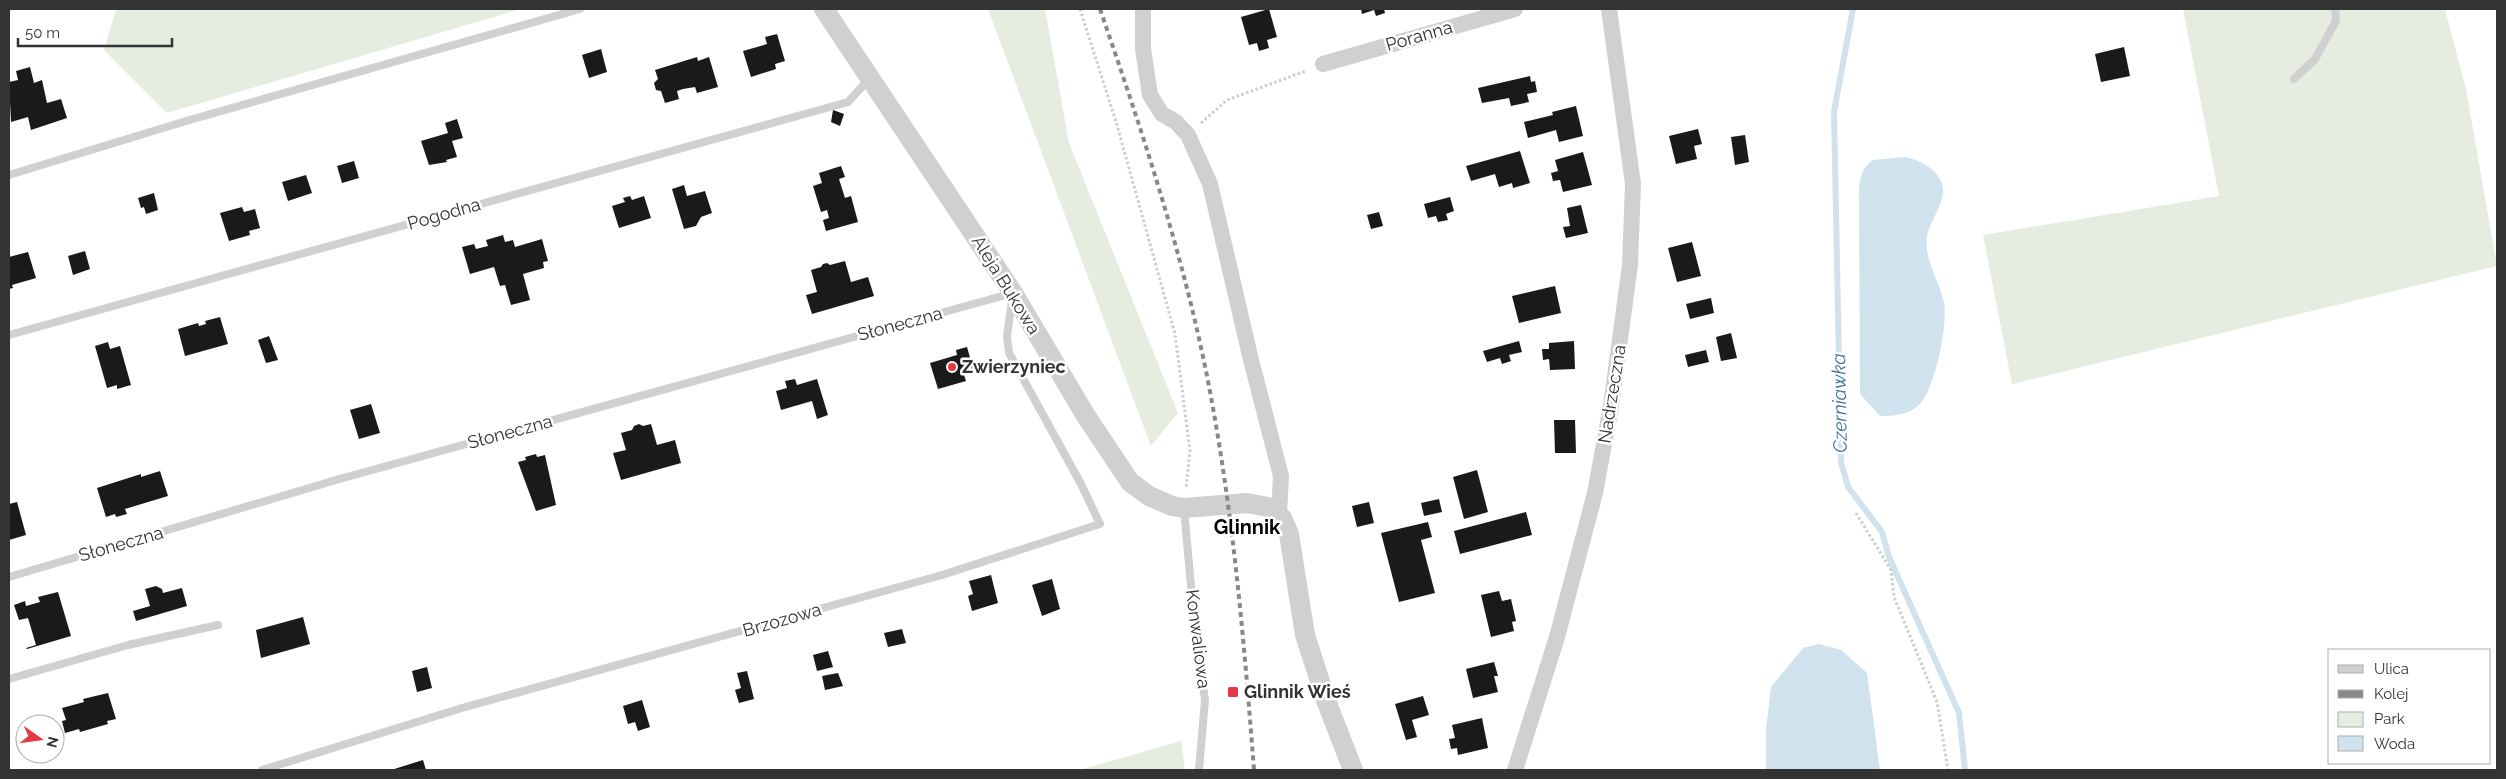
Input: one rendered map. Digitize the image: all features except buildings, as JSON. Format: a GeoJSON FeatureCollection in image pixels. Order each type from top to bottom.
{"type":"FeatureCollection","features":[{"type":"Feature","properties":{"kind":"street","name":"Aleja Bukowa"},"geometry":{"type":"LineString","coordinates":[[824,9],[1013,293],[1123,474],[1148,496],[1172,506],[1184,508],[1256,504],[1268,507],[1278,514]]}},
{"type":"Feature","properties":{"kind":"street"},"geometry":{"type":"LineString","coordinates":[[1143,9],[1143,49],[1150,95],[1162,114],[1176,122],[1188,135],[1210,184],[1251,360],[1281,476],[1278,514],[1289,534],[1301,617],[1327,704],[1353,770]]}},
{"type":"Feature","properties":{"kind":"street","name":"Poranna"},"geometry":{"type":"LineString","coordinates":[[1323,64],[1515,9]]}},
{"type":"Feature","properties":{"kind":"street","name":"Nadrzeczna"},"geometry":{"type":"LineString","coordinates":[[1516,770],[1557,638],[1594,493],[1611,406],[1630,265],[1633,184],[1609,9]]}},
{"type":"Feature","properties":{"kind":"lane"},"geometry":{"type":"LineString","coordinates":[[9,175],[186,121],[580,9]]}},
{"type":"Feature","properties":{"kind":"lane"},"geometry":{"type":"LineString","coordinates":[[2294,79],[2314,59],[2336,21],[2335,9]]}},
{"type":"Feature","properties":{"kind":"lane","name":"Pogodna"},"geometry":{"type":"LineString","coordinates":[[9,336],[848,102],[870,78]]}},
{"type":"Feature","properties":{"kind":"lane","name":"Brzozowa"},"geometry":{"type":"LineString","coordinates":[[262,770],[462,708],[942,575],[1100,524],[1065,453],[1009,353],[1007,336],[1013,293]]}},
{"type":"Feature","properties":{"kind":"lane","name":"Słoneczna"},"geometry":{"type":"LineString","coordinates":[[9,577],[336,480],[1013,293]]}},
{"type":"Feature","properties":{"kind":"lane","name":"Konwaliowa"},"geometry":{"type":"LineString","coordinates":[[1184,508],[1195,630],[1205,700],[1199,770]]}},
{"type":"Feature","properties":{"kind":"lane"},"geometry":{"type":"LineString","coordinates":[[9,680],[128,645],[218,625]]}},
{"type":"Feature","properties":{"kind":"path"},"geometry":{"type":"LineString","coordinates":[[1080,9],[1117,125],[1175,334],[1190,451],[1184,508]]}},
{"type":"Feature","properties":{"kind":"path"},"geometry":{"type":"LineString","coordinates":[[1188,135],[1227,100],[1323,64]]}},
{"type":"Feature","properties":{"kind":"path"},"geometry":{"type":"LineString","coordinates":[[1856,513],[1891,570],[1894,597],[1937,702],[1948,770]]}},
{"type":"Feature","properties":{"kind":"green space"},"geometry":{"type":"Polygon","coordinates":[[[116,9],[521,9],[167,113],[104,50],[116,9]]]}},
{"type":"Feature","properties":{"kind":"green space"},"geometry":{"type":"Polygon","coordinates":[[[988,9],[1045,9],[1069,143],[1178,413],[1151,446],[988,9]]]}},
{"type":"Feature","properties":{"kind":"green space"},"geometry":{"type":"Polygon","coordinates":[[[2183,9],[2445,9],[2466,89],[2497,266],[2012,384],[1983,235],[2219,196],[2183,9]]]}},
{"type":"Feature","properties":{"kind":"green space"},"geometry":{"type":"Polygon","coordinates":[[[1181,741],[1185,770],[1080,770],[1181,741]]]}},
{"type":"Feature","properties":{"kind":"water"},"geometry":{"type":"Polygon","coordinates":[[[1906,157],[1929,167],[1937,174],[1943,186],[1941,201],[1927,237],[1927,246],[1930,262],[1944,303],[1944,326],[1935,371],[1925,397],[1919,405],[1910,411],[1880,416],[1860,394],[1859,186],[1863,170],[1872,160],[1906,157]]]}},
{"type":"Feature","properties":{"kind":"water"},"geometry":{"type":"Polygon","coordinates":[[[1819,644],[1841,650],[1867,673],[1880,770],[1766,770],[1766,730],[1771,687],[1803,648],[1819,644]]]}},
{"type":"Feature","properties":{"kind":"waterway","name":"Czerniawka"},"geometry":{"type":"LineString","coordinates":[[1853,9],[1834,112],[1841,462],[1848,487],[1882,532],[1889,557],[1959,713],[1965,770]]}},
{"type":"Feature","properties":{"kind":"railway"},"geometry":{"type":"LineString","coordinates":[[1100,9],[1146,147],[1174,240],[1208,381],[1231,526],[1242,624],[1254,770]]}},
{"type":"Feature","properties":{"kind":"place","name":"Zwierzyniec"},"geometry":{"type":"Point","coordinates":[952,367]}},
{"type":"Feature","properties":{"kind":"place","name":"Glinnik Wieś"},"geometry":{"type":"Point","coordinates":[1233,692]}},
{"type":"Feature","properties":{"kind":"district","name":"Glinnik"},"geometry":{"type":"Point","coordinates":[1247,527]}}]}
